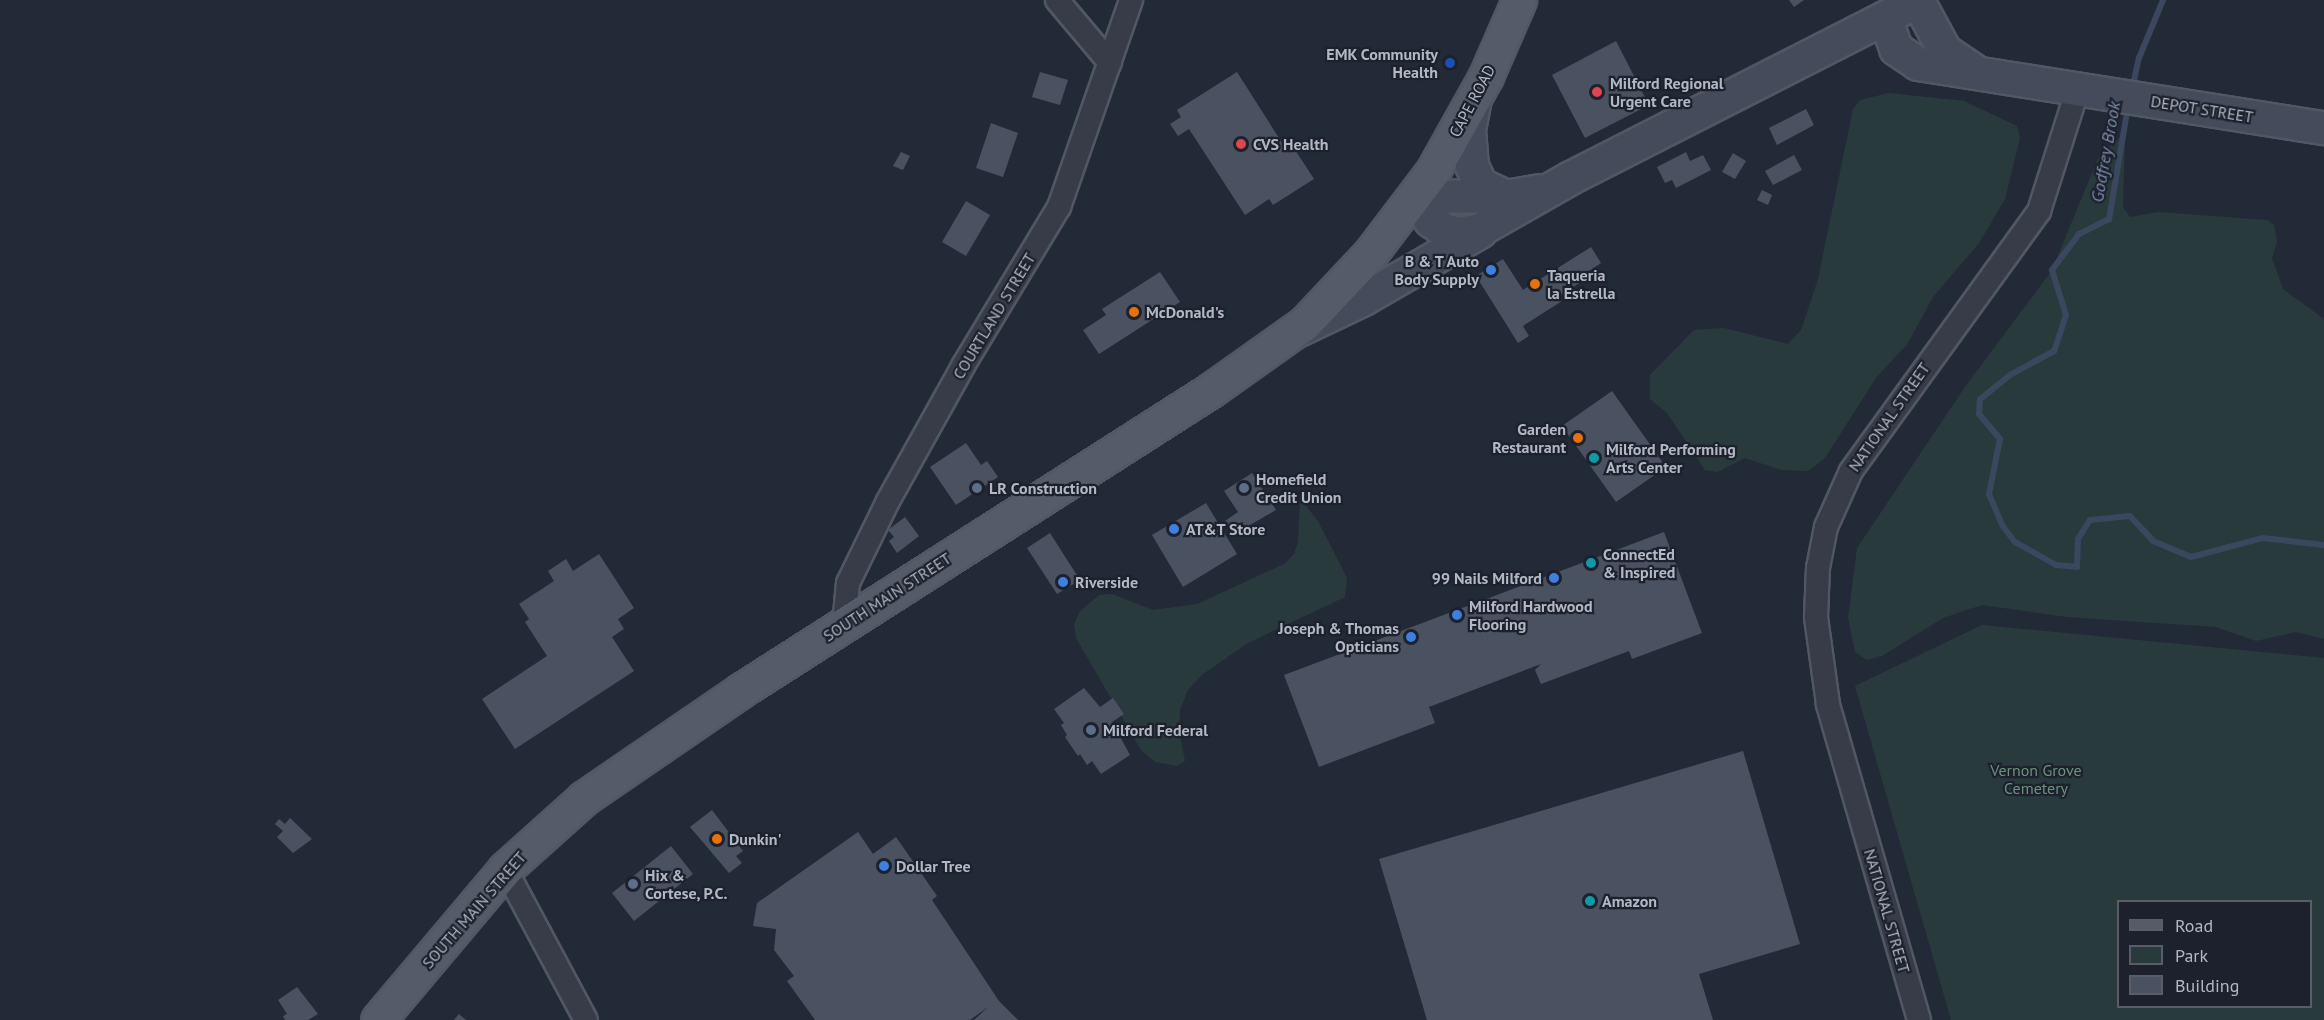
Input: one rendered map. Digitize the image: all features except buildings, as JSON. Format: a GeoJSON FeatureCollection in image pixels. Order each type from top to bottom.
{"type":"FeatureCollection","features":[{"type":"Feature","properties":{"kind":"main road","name":"CAPE ROAD"},"geometry":{"type":"LineString","coordinates":[[1415,197],[1474,99],[1519,0]]}},
{"type":"Feature","properties":{"kind":"main road"},"geometry":{"type":"LineString","coordinates":[[1290,334],[1364,299],[1561,183],[1919,1]]}},
{"type":"Feature","properties":{"kind":"main road","name":"DEPOT STREET"},"geometry":{"type":"LineString","coordinates":[[1919,1],[1945,51],[1974,70]]}},
{"type":"Feature","properties":{"kind":"main road"},"geometry":{"type":"LineString","coordinates":[[1885,18],[1896,49],[1918,64]]}},
{"type":"Feature","properties":{"kind":"main road","name":"DEPOT STREET"},"geometry":{"type":"LineString","coordinates":[[1839,41],[1918,64],[1974,70],[2324,128]]}},
{"type":"Feature","properties":{"kind":"main road"},"geometry":{"type":"LineString","coordinates":[[1474,99],[1469,131],[1472,166],[1481,185],[1504,196]]}},
{"type":"Feature","properties":{"kind":"main road"},"geometry":{"type":"LineString","coordinates":[[1415,197],[1504,196],[1536,192],[1561,183]]}},
{"type":"Feature","properties":{"kind":"main road"},"geometry":{"type":"LineString","coordinates":[[1415,197],[1431,221],[1444,230],[1464,234],[1490,226]]}},
{"type":"Feature","properties":{"kind":"main road","name":"SOUTH MAIN STREET"},"geometry":{"type":"LineString","coordinates":[[378,1020],[505,869],[584,798],[684,728],[1211,390],[1290,334],[1352,274],[1415,197]]}},
{"type":"Feature","properties":{"kind":"street"},"geometry":{"type":"LineString","coordinates":[[1057,0],[1110,63]]}},
{"type":"Feature","properties":{"kind":"street","name":"COURTLAND STREET"},"geometry":{"type":"LineString","coordinates":[[844,625],[848,584],[888,501],[963,366],[1055,216],[1131,0]]}},
{"type":"Feature","properties":{"kind":"street","name":"NATIONAL STREET"},"geometry":{"type":"LineString","coordinates":[[1919,1020],[1828,705],[1816,617],[1818,568],[1826,527],[1851,471],[2039,212],[2078,88]]}},
{"type":"Feature","properties":{"kind":"street"},"geometry":{"type":"LineString","coordinates":[[505,869],[586,1020]]}},
{"type":"Feature","properties":{"kind":"green space"},"geometry":{"type":"Polygon","coordinates":[[[1889,93],[1964,101],[2017,126],[2020,138],[2005,199],[1979,243],[1933,297],[1908,343],[1876,378],[1825,458],[1808,471],[1781,470],[1745,458],[1717,472],[1705,470],[1667,413],[1650,399],[1650,375],[1694,330],[1724,328],[1788,344],[1801,330],[1818,279],[1853,109],[1860,100],[1889,93]]]}},
{"type":"Feature","properties":{"kind":"green space"},"geometry":{"type":"Polygon","coordinates":[[[2125,133],[2123,207],[2130,217],[2158,212],[2267,220],[2274,225],[2277,242],[2272,258],[2283,289],[2324,319],[2324,639],[2296,632],[2256,641],[2216,627],[2067,617],[1982,605],[1943,618],[1882,656],[1867,660],[1855,652],[1848,618],[1857,548],[1965,387],[2052,270],[2099,156],[2125,133]]]}},
{"type":"Feature","properties":{"kind":"green space"},"geometry":{"type":"Polygon","coordinates":[[[1300,499],[1318,521],[1347,578],[1345,597],[1248,643],[1203,674],[1188,690],[1180,710],[1179,731],[1185,761],[1177,766],[1155,762],[1141,750],[1076,638],[1074,624],[1080,611],[1099,595],[1112,594],[1153,610],[1197,604],[1284,564],[1294,554],[1298,542],[1300,499]]]}},
{"type":"Feature","properties":{"kind":"green space","name":"Vernon Grove Cemetery"},"geometry":{"type":"Polygon","coordinates":[[[1982,625],[2324,658],[2324,1020],[1951,1020],[1855,686],[1982,625]]]}},
{"type":"Feature","properties":{"kind":"waterway","name":"Godfrey Brook"},"geometry":{"type":"LineString","coordinates":[[2132,90],[2139,58],[2163,0]]}},
{"type":"Feature","properties":{"kind":"waterway","name":"Godfrey Brook"},"geometry":{"type":"LineString","coordinates":[[2128,106],[2109,219],[2079,234],[2052,270],[2066,315],[2054,351],[2010,375],[1980,399],[1979,414],[2000,439],[1989,494],[2002,525],[2015,542],[2056,565],[2077,567],[2078,539],[2090,520],[2130,516],[2153,541],[2191,557],[2263,538],[2324,545]]}},
{"type":"Feature","properties":{"kind":"place","name":"EMK Community Health"},"geometry":{"type":"Point","coordinates":[1450,63]}},
{"type":"Feature","properties":{"kind":"place","name":"Milford Regional Urgent Care"},"geometry":{"type":"Point","coordinates":[1597,92]}},
{"type":"Feature","properties":{"kind":"place","name":"CVS Health"},"geometry":{"type":"Point","coordinates":[1241,144]}},
{"type":"Feature","properties":{"kind":"place","name":"B & T Auto Body Supply"},"geometry":{"type":"Point","coordinates":[1491,270]}},
{"type":"Feature","properties":{"kind":"place","name":"Taqueria la Estrella"},"geometry":{"type":"Point","coordinates":[1535,284]}},
{"type":"Feature","properties":{"kind":"place","name":"McDonald's"},"geometry":{"type":"Point","coordinates":[1134,312]}},
{"type":"Feature","properties":{"kind":"place","name":"Garden Restaurant"},"geometry":{"type":"Point","coordinates":[1578,438]}},
{"type":"Feature","properties":{"kind":"place","name":"Milford Performing Arts Center"},"geometry":{"type":"Point","coordinates":[1594,458]}},
{"type":"Feature","properties":{"kind":"place","name":"LR Construction"},"geometry":{"type":"Point","coordinates":[977,488]}},
{"type":"Feature","properties":{"kind":"place","name":"Homefield Credit Union"},"geometry":{"type":"Point","coordinates":[1244,488]}},
{"type":"Feature","properties":{"kind":"place","name":"AT&T Store"},"geometry":{"type":"Point","coordinates":[1174,529]}},
{"type":"Feature","properties":{"kind":"place","name":"ConnectEd & Inspired"},"geometry":{"type":"Point","coordinates":[1591,563]}},
{"type":"Feature","properties":{"kind":"place","name":"99 Nails Milford"},"geometry":{"type":"Point","coordinates":[1554,578]}},
{"type":"Feature","properties":{"kind":"place","name":"Riverside"},"geometry":{"type":"Point","coordinates":[1063,582]}},
{"type":"Feature","properties":{"kind":"place","name":"Milford Hardwood Flooring"},"geometry":{"type":"Point","coordinates":[1457,615]}},
{"type":"Feature","properties":{"kind":"place","name":"Joseph & Thomas Opticians"},"geometry":{"type":"Point","coordinates":[1411,637]}},
{"type":"Feature","properties":{"kind":"place","name":"Milford Federal"},"geometry":{"type":"Point","coordinates":[1091,730]}},
{"type":"Feature","properties":{"kind":"place","name":"Dunkin'"},"geometry":{"type":"Point","coordinates":[717,839]}},
{"type":"Feature","properties":{"kind":"place","name":"Dollar Tree"},"geometry":{"type":"Point","coordinates":[884,866]}},
{"type":"Feature","properties":{"kind":"place","name":"Hix & Cortese, P.C."},"geometry":{"type":"Point","coordinates":[633,884]}},
{"type":"Feature","properties":{"kind":"place","name":"Amazon"},"geometry":{"type":"Point","coordinates":[1590,901]}}]}
